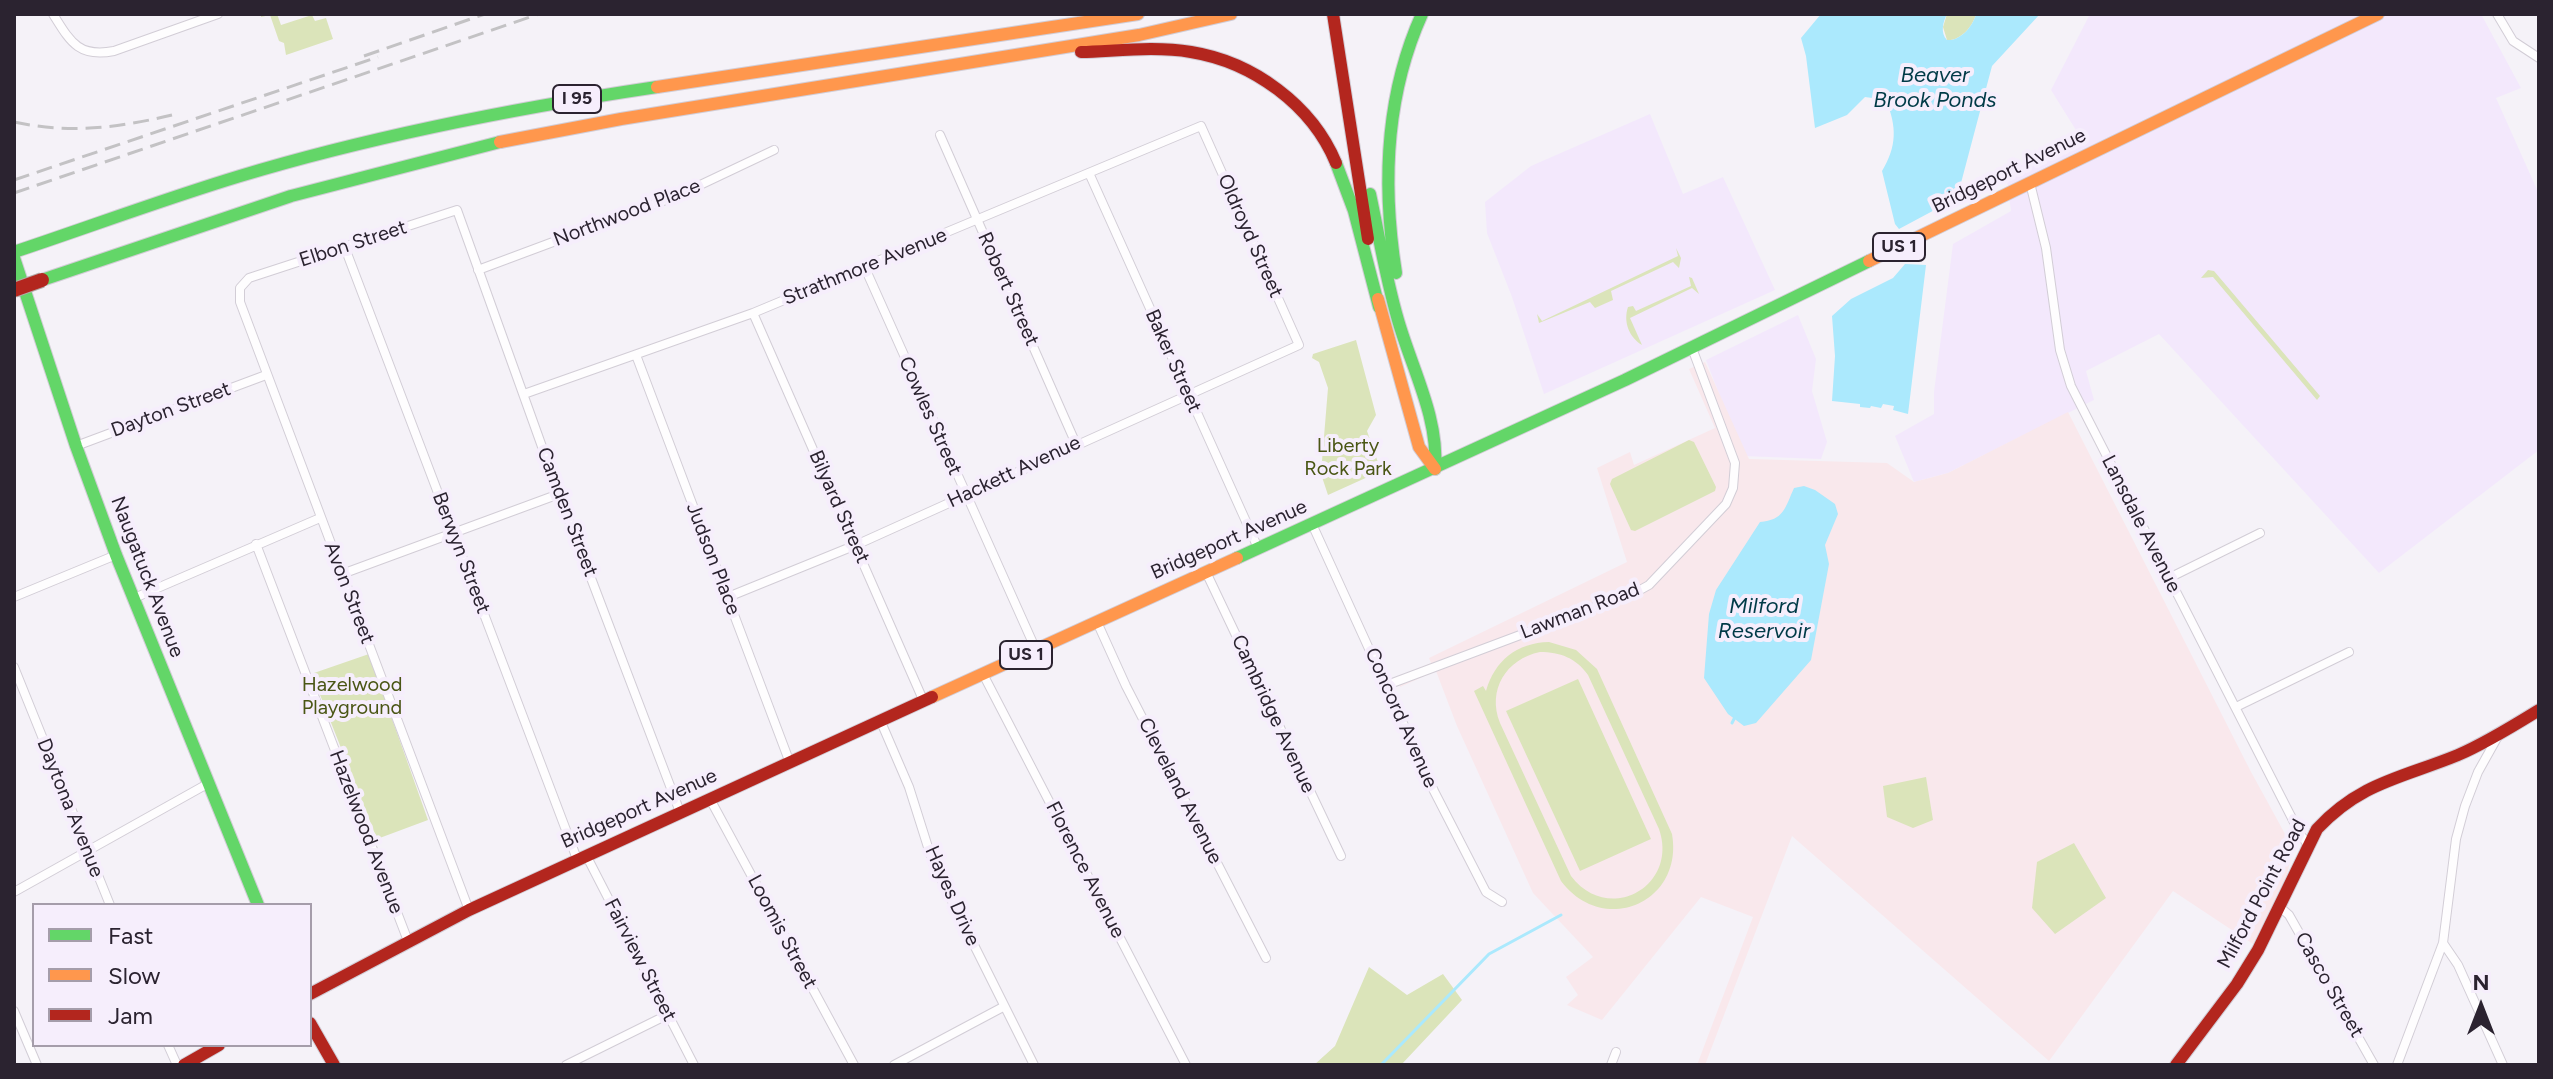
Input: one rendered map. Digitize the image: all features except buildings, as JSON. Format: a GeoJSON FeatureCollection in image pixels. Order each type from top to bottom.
{"type":"FeatureCollection","features":[{"type":"Feature","properties":{"kind":"main road","name":"I 95"},"geometry":{"type":"LineString","coordinates":[[14,252],[240,176],[347,146],[450,122],[551,103],[1138,14]]}},
{"type":"Feature","properties":{"kind":"main road","name":"I 95"},"geometry":{"type":"LineString","coordinates":[[14,290],[267,203],[480,146],[621,119],[1139,35],[1231,14]]}},
{"type":"Feature","properties":{"kind":"main road"},"geometry":{"type":"LineString","coordinates":[[1333,14],[1379,307]]}},
{"type":"Feature","properties":{"kind":"main road"},"geometry":{"type":"LineString","coordinates":[[1341,14],[1363,156],[1389,284],[1398,324],[1414,367]]}},
{"type":"Feature","properties":{"kind":"main road"},"geometry":{"type":"LineString","coordinates":[[1422,14],[1404,57],[1395,101],[1389,172],[1390,233],[1414,367],[1437,455],[1435,469]]}},
{"type":"Feature","properties":{"kind":"main road","name":"Bridgeport Avenue"},"geometry":{"type":"LineString","coordinates":[[312,993],[469,910],[581,857],[1435,469],[1692,348],[2378,14]]}},
{"type":"Feature","properties":{"kind":"main road"},"geometry":{"type":"LineString","coordinates":[[1036,52],[1191,52],[1213,56],[1251,71],[1282,92],[1311,122],[1332,154],[1349,200],[1419,447],[1435,469]]}},
{"type":"Feature","properties":{"kind":"main road","name":"Naugatuck Avenue"},"geometry":{"type":"LineString","coordinates":[[14,258],[76,446],[132,599],[257,903]]}},
{"type":"Feature","properties":{"kind":"main road","name":"Milford Point Road"},"geometry":{"type":"LineString","coordinates":[[2176,1065],[2237,984],[2281,908],[2324,820],[2352,796],[2395,775],[2455,756],[2497,738],[2539,710]]}},
{"type":"Feature","properties":{"kind":"main road"},"geometry":{"type":"LineString","coordinates":[[312,1026],[334,1065]]}},
{"type":"Feature","properties":{"kind":"main road"},"geometry":{"type":"LineString","coordinates":[[184,1065],[216,1047]]}},
{"type":"Feature","properties":{"kind":"street"},"geometry":{"type":"LineString","coordinates":[[53,14],[75,45],[98,53],[114,51],[218,14]]}},
{"type":"Feature","properties":{"kind":"street"},"geometry":{"type":"LineString","coordinates":[[2497,14],[2513,41],[2539,58]]}},
{"type":"Feature","properties":{"kind":"street","name":"Strathmore Avenue"},"geometry":{"type":"LineString","coordinates":[[524,394],[753,313],[1201,126]]}},
{"type":"Feature","properties":{"kind":"street","name":"Oldroyd Street"},"geometry":{"type":"LineString","coordinates":[[1201,126],[1299,345]]}},
{"type":"Feature","properties":{"kind":"street","name":"Robert Street"},"geometry":{"type":"LineString","coordinates":[[940,135],[1076,444]]}},
{"type":"Feature","properties":{"kind":"street","name":"Northwood Place"},"geometry":{"type":"LineString","coordinates":[[478,270],[679,195],[774,150]]}},
{"type":"Feature","properties":{"kind":"street","name":"Baker Street"},"geometry":{"type":"LineString","coordinates":[[1089,173],[1258,548]]}},
{"type":"Feature","properties":{"kind":"street","name":"Lansdale Avenue"},"geometry":{"type":"LineString","coordinates":[[2030,183],[2046,248],[2066,375],[2309,846]]}},
{"type":"Feature","properties":{"kind":"street","name":"Camden Street"},"geometry":{"type":"LineString","coordinates":[[457,210],[559,494],[680,812]]}},
{"type":"Feature","properties":{"kind":"street","name":"Elbon Street"},"geometry":{"type":"LineString","coordinates":[[249,278],[457,210]]}},
{"type":"Feature","properties":{"kind":"street","name":"Berwyn Street"},"geometry":{"type":"LineString","coordinates":[[345,248],[453,534],[581,857]]}},
{"type":"Feature","properties":{"kind":"street","name":"Cowles Street"},"geometry":{"type":"LineString","coordinates":[[865,268],[1036,650]]}},
{"type":"Feature","properties":{"kind":"street","name":"Avon Street"},"geometry":{"type":"LineString","coordinates":[[249,278],[240,288],[240,302],[469,910]]}},
{"type":"Feature","properties":{"kind":"street","name":"Bilyard Street"},"geometry":{"type":"LineString","coordinates":[[753,313],[924,702]]}},
{"type":"Feature","properties":{"kind":"street","name":"Hackett Avenue"},"geometry":{"type":"LineString","coordinates":[[728,597],[856,545],[1299,345]]}},
{"type":"Feature","properties":{"kind":"street","name":"Lawman Road"},"geometry":{"type":"LineString","coordinates":[[1387,685],[1649,585],[1726,504],[1733,488],[1735,463],[1692,348]]}},
{"type":"Feature","properties":{"kind":"street","name":"Judson Place"},"geometry":{"type":"LineString","coordinates":[[636,355],[790,763]]}},
{"type":"Feature","properties":{"kind":"street","name":"Dayton Street"},"geometry":{"type":"LineString","coordinates":[[76,446],[266,375]]}},
{"type":"Feature","properties":{"kind":"street"},"geometry":{"type":"LineString","coordinates":[[342,574],[559,494]]}},
{"type":"Feature","properties":{"kind":"street"},"geometry":{"type":"LineString","coordinates":[[132,599],[320,518]]}},
{"type":"Feature","properties":{"kind":"street","name":"Concord Avenue"},"geometry":{"type":"LineString","coordinates":[[1312,524],[1434,791],[1486,892],[1502,902]]}},
{"type":"Feature","properties":{"kind":"street"},"geometry":{"type":"LineString","coordinates":[[2169,578],[2260,533]]}},
{"type":"Feature","properties":{"kind":"street","name":"Hazelwood Avenue"},"geometry":{"type":"LineString","coordinates":[[256,544],[408,941]]}},
{"type":"Feature","properties":{"kind":"street"},"geometry":{"type":"LineString","coordinates":[[14,597],[116,555]]}},
{"type":"Feature","properties":{"kind":"street","name":"Cambridge Avenue"},"geometry":{"type":"LineString","coordinates":[[1206,572],[1341,856]]}},
{"type":"Feature","properties":{"kind":"street","name":"Cleveland Avenue"},"geometry":{"type":"LineString","coordinates":[[1097,622],[1126,686],[1266,958]]}},
{"type":"Feature","properties":{"kind":"street"},"geometry":{"type":"LineString","coordinates":[[2236,707],[2349,652]]}},
{"type":"Feature","properties":{"kind":"street","name":"Daytona Avenue"},"geometry":{"type":"LineString","coordinates":[[14,667],[109,903]]}},
{"type":"Feature","properties":{"kind":"street","name":"Florence Avenue"},"geometry":{"type":"LineString","coordinates":[[983,674],[1186,1065]]}},
{"type":"Feature","properties":{"kind":"street","name":"Hayes Drive"},"geometry":{"type":"LineString","coordinates":[[881,722],[909,787],[933,863],[1034,1065]]}},
{"type":"Feature","properties":{"kind":"street"},"geometry":{"type":"LineString","coordinates":[[2397,1065],[2443,943],[2460,822],[2472,787],[2497,738]]}},
{"type":"Feature","properties":{"kind":"street"},"geometry":{"type":"LineString","coordinates":[[14,892],[209,783]]}},
{"type":"Feature","properties":{"kind":"street","name":"Loomis Street"},"geometry":{"type":"LineString","coordinates":[[710,799],[854,1065]]}},
{"type":"Feature","properties":{"kind":"street","name":"Fairview Street"},"geometry":{"type":"LineString","coordinates":[[581,857],[694,1065]]}},
{"type":"Feature","properties":{"kind":"street","name":"Casco Street"},"geometry":{"type":"LineString","coordinates":[[2281,908],[2289,915],[2374,1065]]}},
{"type":"Feature","properties":{"kind":"street"},"geometry":{"type":"LineString","coordinates":[[2443,943],[2458,965],[2503,1065]]}},
{"type":"Feature","properties":{"kind":"street"},"geometry":{"type":"LineString","coordinates":[[894,1065],[1003,1007]]}},
{"type":"Feature","properties":{"kind":"street"},"geometry":{"type":"LineString","coordinates":[[14,1011],[37,1065]]}},
{"type":"Feature","properties":{"kind":"street"},"geometry":{"type":"LineString","coordinates":[[566,1065],[667,1015]]}},
{"type":"Feature","properties":{"kind":"street"},"geometry":{"type":"LineString","coordinates":[[1611,1065],[1616,1052]]}},
{"type":"Feature","properties":{"kind":"shaded area"},"geometry":{"type":"Polygon","coordinates":[[[2090,14],[2481,14],[2521,88],[2496,98],[2539,194],[2539,450],[2379,573],[2159,334],[2086,371],[2094,400],[1948,473],[1914,482],[1895,436],[1934,414],[1934,392],[1953,244],[2011,211],[2006,173],[2079,135],[2051,90],[2090,14]]]}},
{"type":"Feature","properties":{"kind":"shaded area"},"geometry":{"type":"Polygon","coordinates":[[[1650,114],[1683,194],[1723,177],[1775,290],[1544,394],[1487,233],[1485,202],[1531,166],[1650,114]]]}},
{"type":"Feature","properties":{"kind":"shaded area"},"geometry":{"type":"Polygon","coordinates":[[[1798,315],[1816,359],[1812,391],[1827,442],[1821,459],[1743,456],[1706,360],[1798,315]]]}},
{"type":"Feature","properties":{"kind":"shaded area"},"geometry":{"type":"Polygon","coordinates":[[[1705,362],[1749,459],[1887,463],[1914,482],[1948,473],[2068,412],[2290,843],[2292,853],[2287,875],[2253,944],[2173,891],[2049,1061],[1792,836],[1705,1065],[1697,1065],[1753,917],[1701,897],[1602,1020],[1567,1005],[1578,995],[1566,977],[1593,957],[1533,893],[1457,726],[1436,671],[1400,687],[1396,678],[1431,663],[1429,658],[1627,562],[1597,468],[1630,452],[1634,465],[1715,428],[1689,369],[1705,362]]]}},
{"type":"Feature","properties":{"kind":"green space"},"geometry":{"type":"Polygon","coordinates":[[[261,14],[277,14],[281,25],[312,15],[315,21],[326,18],[333,39],[286,55],[284,43],[279,41],[270,15],[261,17],[261,14]]]}},
{"type":"Feature","properties":{"kind":"green space"},"geometry":{"type":"Polygon","coordinates":[[[1947,14],[1976,14],[1966,32],[1947,40],[1943,27],[1947,14]]]}},
{"type":"Feature","properties":{"kind":"green space"},"geometry":{"type":"Polygon","coordinates":[[[1676,248],[1681,258],[1679,268],[1673,262],[1611,291],[1613,300],[1595,308],[1590,302],[1539,323],[1537,314],[1542,321],[1678,256],[1676,248]]]}},
{"type":"Feature","properties":{"kind":"green space"},"geometry":{"type":"Polygon","coordinates":[[[2208,270],[2214,271],[2320,396],[2317,400],[2213,277],[2201,278],[2208,270]]]}},
{"type":"Feature","properties":{"kind":"green space"},"geometry":{"type":"Polygon","coordinates":[[[1689,277],[1699,294],[1692,288],[1630,318],[1642,345],[1637,342],[1627,324],[1628,307],[1633,306],[1636,311],[1691,286],[1689,277]]]}},
{"type":"Feature","properties":{"kind":"green space","name":"Liberty Rock Park"},"geometry":{"type":"Polygon","coordinates":[[[1356,340],[1376,415],[1367,431],[1381,471],[1328,495],[1320,471],[1309,474],[1308,471],[1322,461],[1328,388],[1319,362],[1312,358],[1313,354],[1356,340]]]}},
{"type":"Feature","properties":{"kind":"green space"},"geometry":{"type":"Polygon","coordinates":[[[1689,440],[1694,442],[1716,487],[1715,491],[1635,531],[1631,530],[1610,484],[1612,479],[1689,440]]]}},
{"type":"Feature","properties":{"kind":"green space"},"geometry":{"type":"Polygon","coordinates":[[[1549,642],[1576,650],[1597,669],[1672,834],[1672,858],[1666,878],[1653,894],[1637,904],[1618,909],[1598,907],[1578,898],[1561,881],[1474,691],[1483,686],[1486,691],[1495,670],[1509,655],[1537,643],[1549,642]],[[1547,652],[1518,661],[1502,678],[1496,699],[1500,723],[1571,876],[1586,890],[1603,897],[1620,898],[1636,893],[1650,882],[1659,868],[1662,850],[1659,829],[1588,675],[1573,660],[1547,652]]]}},
{"type":"Feature","properties":{"kind":"green space","name":"Hazelwood Playground"},"geometry":{"type":"Polygon","coordinates":[[[369,654],[428,820],[377,839],[313,677],[314,673],[369,654]]]}},
{"type":"Feature","properties":{"kind":"green space"},"geometry":{"type":"Polygon","coordinates":[[[1578,679],[1651,839],[1580,871],[1506,711],[1578,679]]]}},
{"type":"Feature","properties":{"kind":"green space"},"geometry":{"type":"Polygon","coordinates":[[[1926,777],[1933,820],[1913,828],[1887,817],[1883,786],[1926,777]]]}},
{"type":"Feature","properties":{"kind":"green space"},"geometry":{"type":"Polygon","coordinates":[[[2074,843],[2106,898],[2055,934],[2032,908],[2037,862],[2074,843]]]}},
{"type":"Feature","properties":{"kind":"green space"},"geometry":{"type":"Polygon","coordinates":[[[1369,967],[1407,995],[1443,974],[1462,1000],[1401,1065],[1314,1065],[1335,1046],[1369,967]]]}},
{"type":"Feature","properties":{"kind":"water","name":"Beaver Brook Ponds"},"geometry":{"type":"Polygon","coordinates":[[[1821,14],[1947,14],[1943,31],[1947,40],[1952,40],[1966,32],[1976,14],[2040,14],[1992,66],[1957,198],[1899,229],[1895,224],[1882,171],[1894,136],[1886,100],[1865,97],[1847,115],[1815,128],[1801,38],[1821,14]]]}},
{"type":"Feature","properties":{"kind":"water"},"geometry":{"type":"Polygon","coordinates":[[[1905,264],[1926,265],[1908,414],[1883,404],[1881,408],[1870,408],[1832,401],[1835,356],[1832,316],[1851,299],[1893,278],[1905,264]]]}},
{"type":"Feature","properties":{"kind":"water","name":"Milford Reservoir"},"geometry":{"type":"Polygon","coordinates":[[[1804,486],[1835,504],[1838,514],[1825,545],[1829,564],[1811,660],[1756,723],[1744,726],[1728,714],[1704,678],[1709,614],[1716,590],[1760,522],[1779,516],[1794,488],[1804,486]]]}},
{"type":"Feature","properties":{"kind":"waterway"},"geometry":{"type":"LineString","coordinates":[[1732,723],[1736,715]]}},
{"type":"Feature","properties":{"kind":"waterway"},"geometry":{"type":"LineString","coordinates":[[1381,1065],[1489,954],[1561,915]]}},
{"type":"Feature","properties":{"kind":"railway"},"geometry":{"type":"LineString","coordinates":[[364,56],[485,14]]}},
{"type":"Feature","properties":{"kind":"railway"},"geometry":{"type":"LineString","coordinates":[[14,193],[539,14]]}},
{"type":"Feature","properties":{"kind":"railway"},"geometry":{"type":"LineString","coordinates":[[14,180],[378,57]]}},
{"type":"Feature","properties":{"kind":"railway"},"geometry":{"type":"LineString","coordinates":[[14,122],[55,128],[93,128],[172,115]]}},
{"type":"Feature","properties":{"kind":"traffic: fast"},"geometry":{"type":"LineString","coordinates":[[1396,273],[1389,207],[1390,141],[1400,77],[1422,14]]}},
{"type":"Feature","properties":{"kind":"traffic: fast"},"geometry":{"type":"LineString","coordinates":[[14,252],[291,161],[395,135],[657,87]]}},
{"type":"Feature","properties":{"kind":"traffic: fast"},"geometry":{"type":"LineString","coordinates":[[42,280],[291,196],[500,142]]}},
{"type":"Feature","properties":{"kind":"traffic: fast"},"geometry":{"type":"LineString","coordinates":[[1336,163],[1354,211],[1379,307]]}},
{"type":"Feature","properties":{"kind":"traffic: fast"},"geometry":{"type":"LineString","coordinates":[[1370,194],[1394,305],[1429,412],[1435,469]]}},
{"type":"Feature","properties":{"kind":"traffic: fast"},"geometry":{"type":"LineString","coordinates":[[14,258],[76,446],[116,555],[257,903]]}},
{"type":"Feature","properties":{"kind":"traffic: fast"},"geometry":{"type":"LineString","coordinates":[[1237,558],[1625,380],[1869,261]]}},
{"type":"Feature","properties":{"kind":"traffic: slow"},"geometry":{"type":"LineString","coordinates":[[657,87],[1138,14]]}},
{"type":"Feature","properties":{"kind":"traffic: slow"},"geometry":{"type":"LineString","coordinates":[[500,142],[621,119],[1139,35],[1231,14]]}},
{"type":"Feature","properties":{"kind":"traffic: slow"},"geometry":{"type":"LineString","coordinates":[[1869,261],[2378,14]]}},
{"type":"Feature","properties":{"kind":"traffic: slow"},"geometry":{"type":"LineString","coordinates":[[1378,299],[1419,447],[1435,469]]}},
{"type":"Feature","properties":{"kind":"traffic: slow"},"geometry":{"type":"LineString","coordinates":[[932,697],[1237,558]]}},
{"type":"Feature","properties":{"kind":"traffic: jam"},"geometry":{"type":"LineString","coordinates":[[1333,14],[1368,239]]}},
{"type":"Feature","properties":{"kind":"traffic: jam"},"geometry":{"type":"LineString","coordinates":[[1081,52],[1177,50],[1236,65],[1258,76],[1296,105],[1312,123],[1336,163]]}},
{"type":"Feature","properties":{"kind":"traffic: jam"},"geometry":{"type":"LineString","coordinates":[[14,290],[42,280]]}},
{"type":"Feature","properties":{"kind":"traffic: jam"},"geometry":{"type":"LineString","coordinates":[[312,993],[469,910],[932,697]]}},
{"type":"Feature","properties":{"kind":"traffic: jam"},"geometry":{"type":"LineString","coordinates":[[2176,1065],[2237,984],[2258,950],[2317,829],[2333,813],[2366,791],[2468,750],[2539,710]]}},
{"type":"Feature","properties":{"kind":"traffic: jam"},"geometry":{"type":"LineString","coordinates":[[312,1026],[334,1065]]}},
{"type":"Feature","properties":{"kind":"traffic: jam"},"geometry":{"type":"LineString","coordinates":[[184,1065],[216,1047]]}}]}
